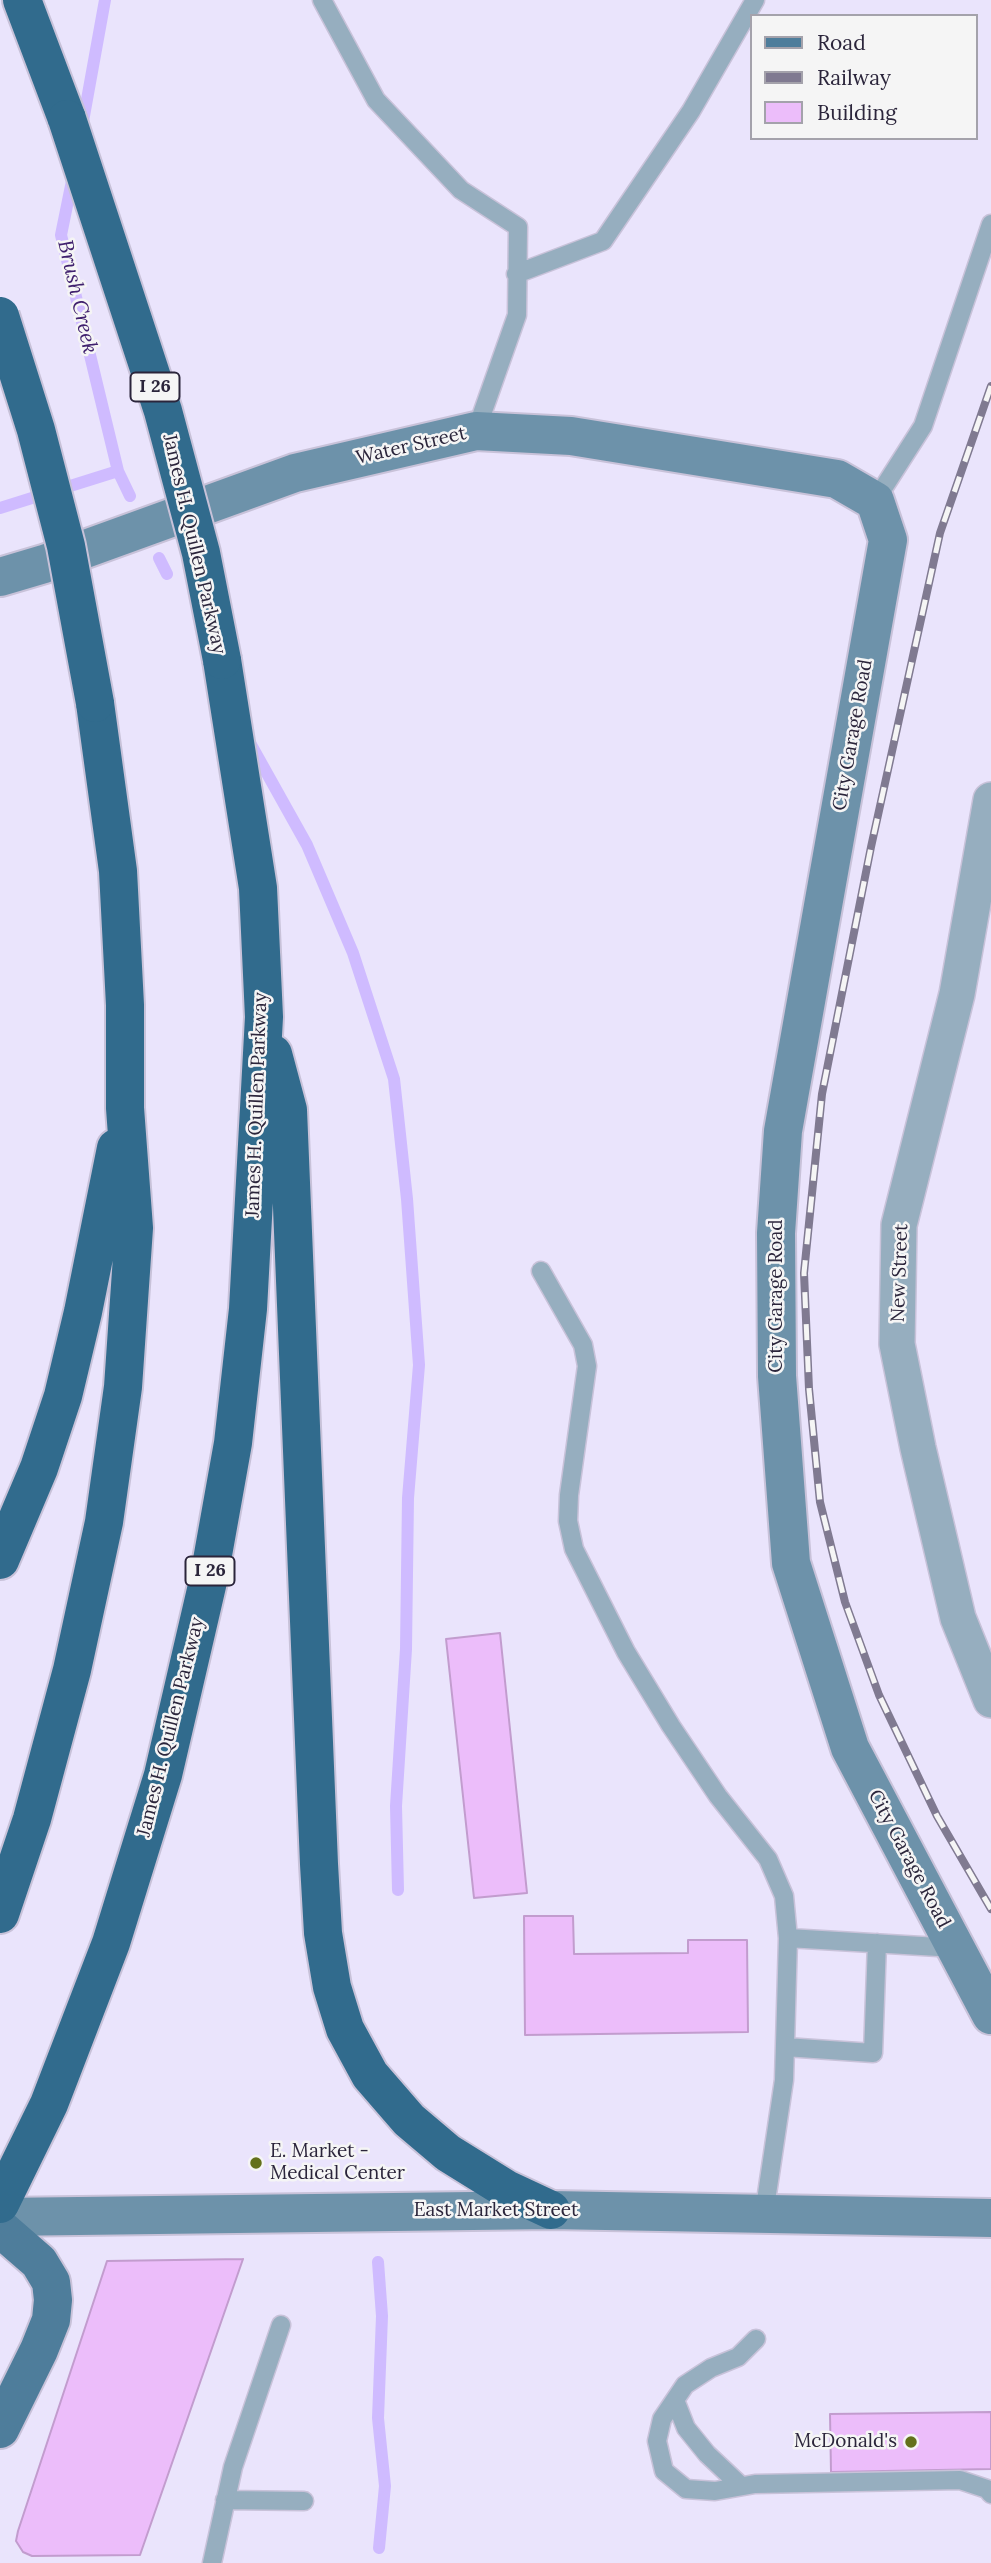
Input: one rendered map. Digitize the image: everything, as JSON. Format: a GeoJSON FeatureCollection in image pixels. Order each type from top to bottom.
{"type":"FeatureCollection","features":[{"type":"Feature","properties":{"kind":"highway","name":"James H. Quillen Parkway"},"geometry":{"type":"LineString","coordinates":[[0,2204],[49,2104],[111,1943],[159,1788],[209,1577],[233,1443],[248,1309],[264,1017],[258,888],[222,660],[201,553],[163,411],[67,119],[22,0]]}},
{"type":"Feature","properties":{"kind":"highway"},"geometry":{"type":"LineString","coordinates":[[0,316],[36,430],[66,546],[95,703],[118,871],[125,1005],[125,1108],[134,1228],[123,1387],[104,1522],[72,1670],[32,1819],[0,1914]]}},
{"type":"Feature","properties":{"kind":"highway"},"geometry":{"type":"LineString","coordinates":[[264,1017],[288,1110],[318,1850],[323,1933],[332,1987],[345,2029],[370,2075],[409,2120],[448,2153],[506,2189],[551,2210]]}},
{"type":"Feature","properties":{"kind":"highway"},"geometry":{"type":"LineString","coordinates":[[0,1560],[39,1468],[63,1396],[125,1108]]}},
{"type":"Feature","properties":{"kind":"main road"},"geometry":{"type":"LineString","coordinates":[[0,2228],[39,2262],[51,2282],[53,2300],[51,2320],[39,2350],[0,2429]]}},
{"type":"Feature","properties":{"kind":"street","name":"Water Street"},"geometry":{"type":"LineString","coordinates":[[0,577],[44,564],[295,473],[476,431],[571,436],[836,480],[875,501]]}},
{"type":"Feature","properties":{"kind":"street","name":"City Garage Road"},"geometry":{"type":"LineString","coordinates":[[875,501],[888,540],[783,1131],[776,1233],[777,1376],[791,1563],[850,1748],[991,2015]]}},
{"type":"Feature","properties":{"kind":"street","name":"New Street"},"geometry":{"type":"LineString","coordinates":[[991,800],[957,994],[899,1224],[897,1343],[918,1448],[958,1618],[991,1700]]}},
{"type":"Feature","properties":{"kind":"street","name":"East Market Street"},"geometry":{"type":"LineString","coordinates":[[0,2217],[551,2210],[991,2218]]}},
{"type":"Feature","properties":{"kind":"lane"},"geometry":{"type":"LineString","coordinates":[[322,0],[376,100],[460,190],[519,227],[517,315],[476,431]]}},
{"type":"Feature","properties":{"kind":"lane"},"geometry":{"type":"LineString","coordinates":[[516,274],[603,240],[691,111],[755,0]]}},
{"type":"Feature","properties":{"kind":"lane"},"geometry":{"type":"LineString","coordinates":[[875,501],[923,426],[991,224]]}},
{"type":"Feature","properties":{"kind":"lane"},"geometry":{"type":"LineString","coordinates":[[541,1271],[583,1345],[587,1366],[569,1494],[568,1521],[574,1549],[626,1652],[718,1796],[768,1859],[783,1896],[788,1938],[785,2048],[764,2214]]}},
{"type":"Feature","properties":{"kind":"lane"},"geometry":{"type":"LineString","coordinates":[[788,1938],[955,1948]]}},
{"type":"Feature","properties":{"kind":"lane"},"geometry":{"type":"LineString","coordinates":[[785,2048],[873,2053],[877,1943]]}},
{"type":"Feature","properties":{"kind":"lane"},"geometry":{"type":"LineString","coordinates":[[212,2563],[233,2467],[281,2325]]}},
{"type":"Feature","properties":{"kind":"lane"},"geometry":{"type":"LineString","coordinates":[[756,2339],[738,2357],[711,2368],[685,2385],[662,2419],[657,2441],[664,2471],[686,2489],[715,2491],[741,2486],[960,2480],[987,2489],[991,2494]]}},
{"type":"Feature","properties":{"kind":"lane"},"geometry":{"type":"LineString","coordinates":[[675,2400],[686,2428],[707,2454],[741,2486]]}},
{"type":"Feature","properties":{"kind":"lane"},"geometry":{"type":"LineString","coordinates":[[225,2500],[304,2501]]}},
{"type":"Feature","properties":{"kind":"building"},"geometry":{"type":"Polygon","coordinates":[[[500,1633],[527,1893],[474,1898],[446,1639],[500,1633]]]}},
{"type":"Feature","properties":{"kind":"building"},"geometry":{"type":"Polygon","coordinates":[[[524,1916],[573,1916],[574,1954],[688,1953],[688,1940],[747,1940],[748,2032],[525,2035],[524,1916]]]}},
{"type":"Feature","properties":{"kind":"building"},"geometry":{"type":"Polygon","coordinates":[[[243,2259],[140,2555],[32,2556],[23,2552],[16,2541],[18,2531],[107,2261],[243,2259]]]}},
{"type":"Feature","properties":{"kind":"building","name":"McDonald's"},"geometry":{"type":"Polygon","coordinates":[[[991,2412],[991,2469],[831,2472],[830,2414],[991,2412]]]}},
{"type":"Feature","properties":{"kind":"waterway","name":"Brush Creek"},"geometry":{"type":"LineString","coordinates":[[82,127],[105,0]]}},
{"type":"Feature","properties":{"kind":"waterway","name":"Brush Creek"},"geometry":{"type":"LineString","coordinates":[[73,176],[61,235],[118,471],[130,496]]}},
{"type":"Feature","properties":{"kind":"waterway","name":"Brush Creek"},"geometry":{"type":"LineString","coordinates":[[0,508],[118,471]]}},
{"type":"Feature","properties":{"kind":"waterway"},"geometry":{"type":"LineString","coordinates":[[159,558],[167,574]]}},
{"type":"Feature","properties":{"kind":"waterway"},"geometry":{"type":"LineString","coordinates":[[250,743],[307,845],[353,953],[394,1079],[407,1199],[419,1365],[408,1498],[406,1649],[396,1806],[398,1890]]}},
{"type":"Feature","properties":{"kind":"waterway"},"geometry":{"type":"LineString","coordinates":[[378,2262],[382,2316],[378,2418],[385,2486],[379,2548]]}},
{"type":"Feature","properties":{"kind":"railway"},"geometry":{"type":"LineString","coordinates":[[991,386],[940,533],[871,847],[822,1094],[804,1273],[809,1389],[820,1502],[845,1602],[879,1695],[937,1816],[991,1909]]}},
{"type":"Feature","properties":{"kind":"place","name":"E. Market - Medical Center"},"geometry":{"type":"Point","coordinates":[256,2163]}},
{"type":"Feature","properties":{"kind":"place","name":"McDonald's"},"geometry":{"type":"Point","coordinates":[911,2442]}}]}
